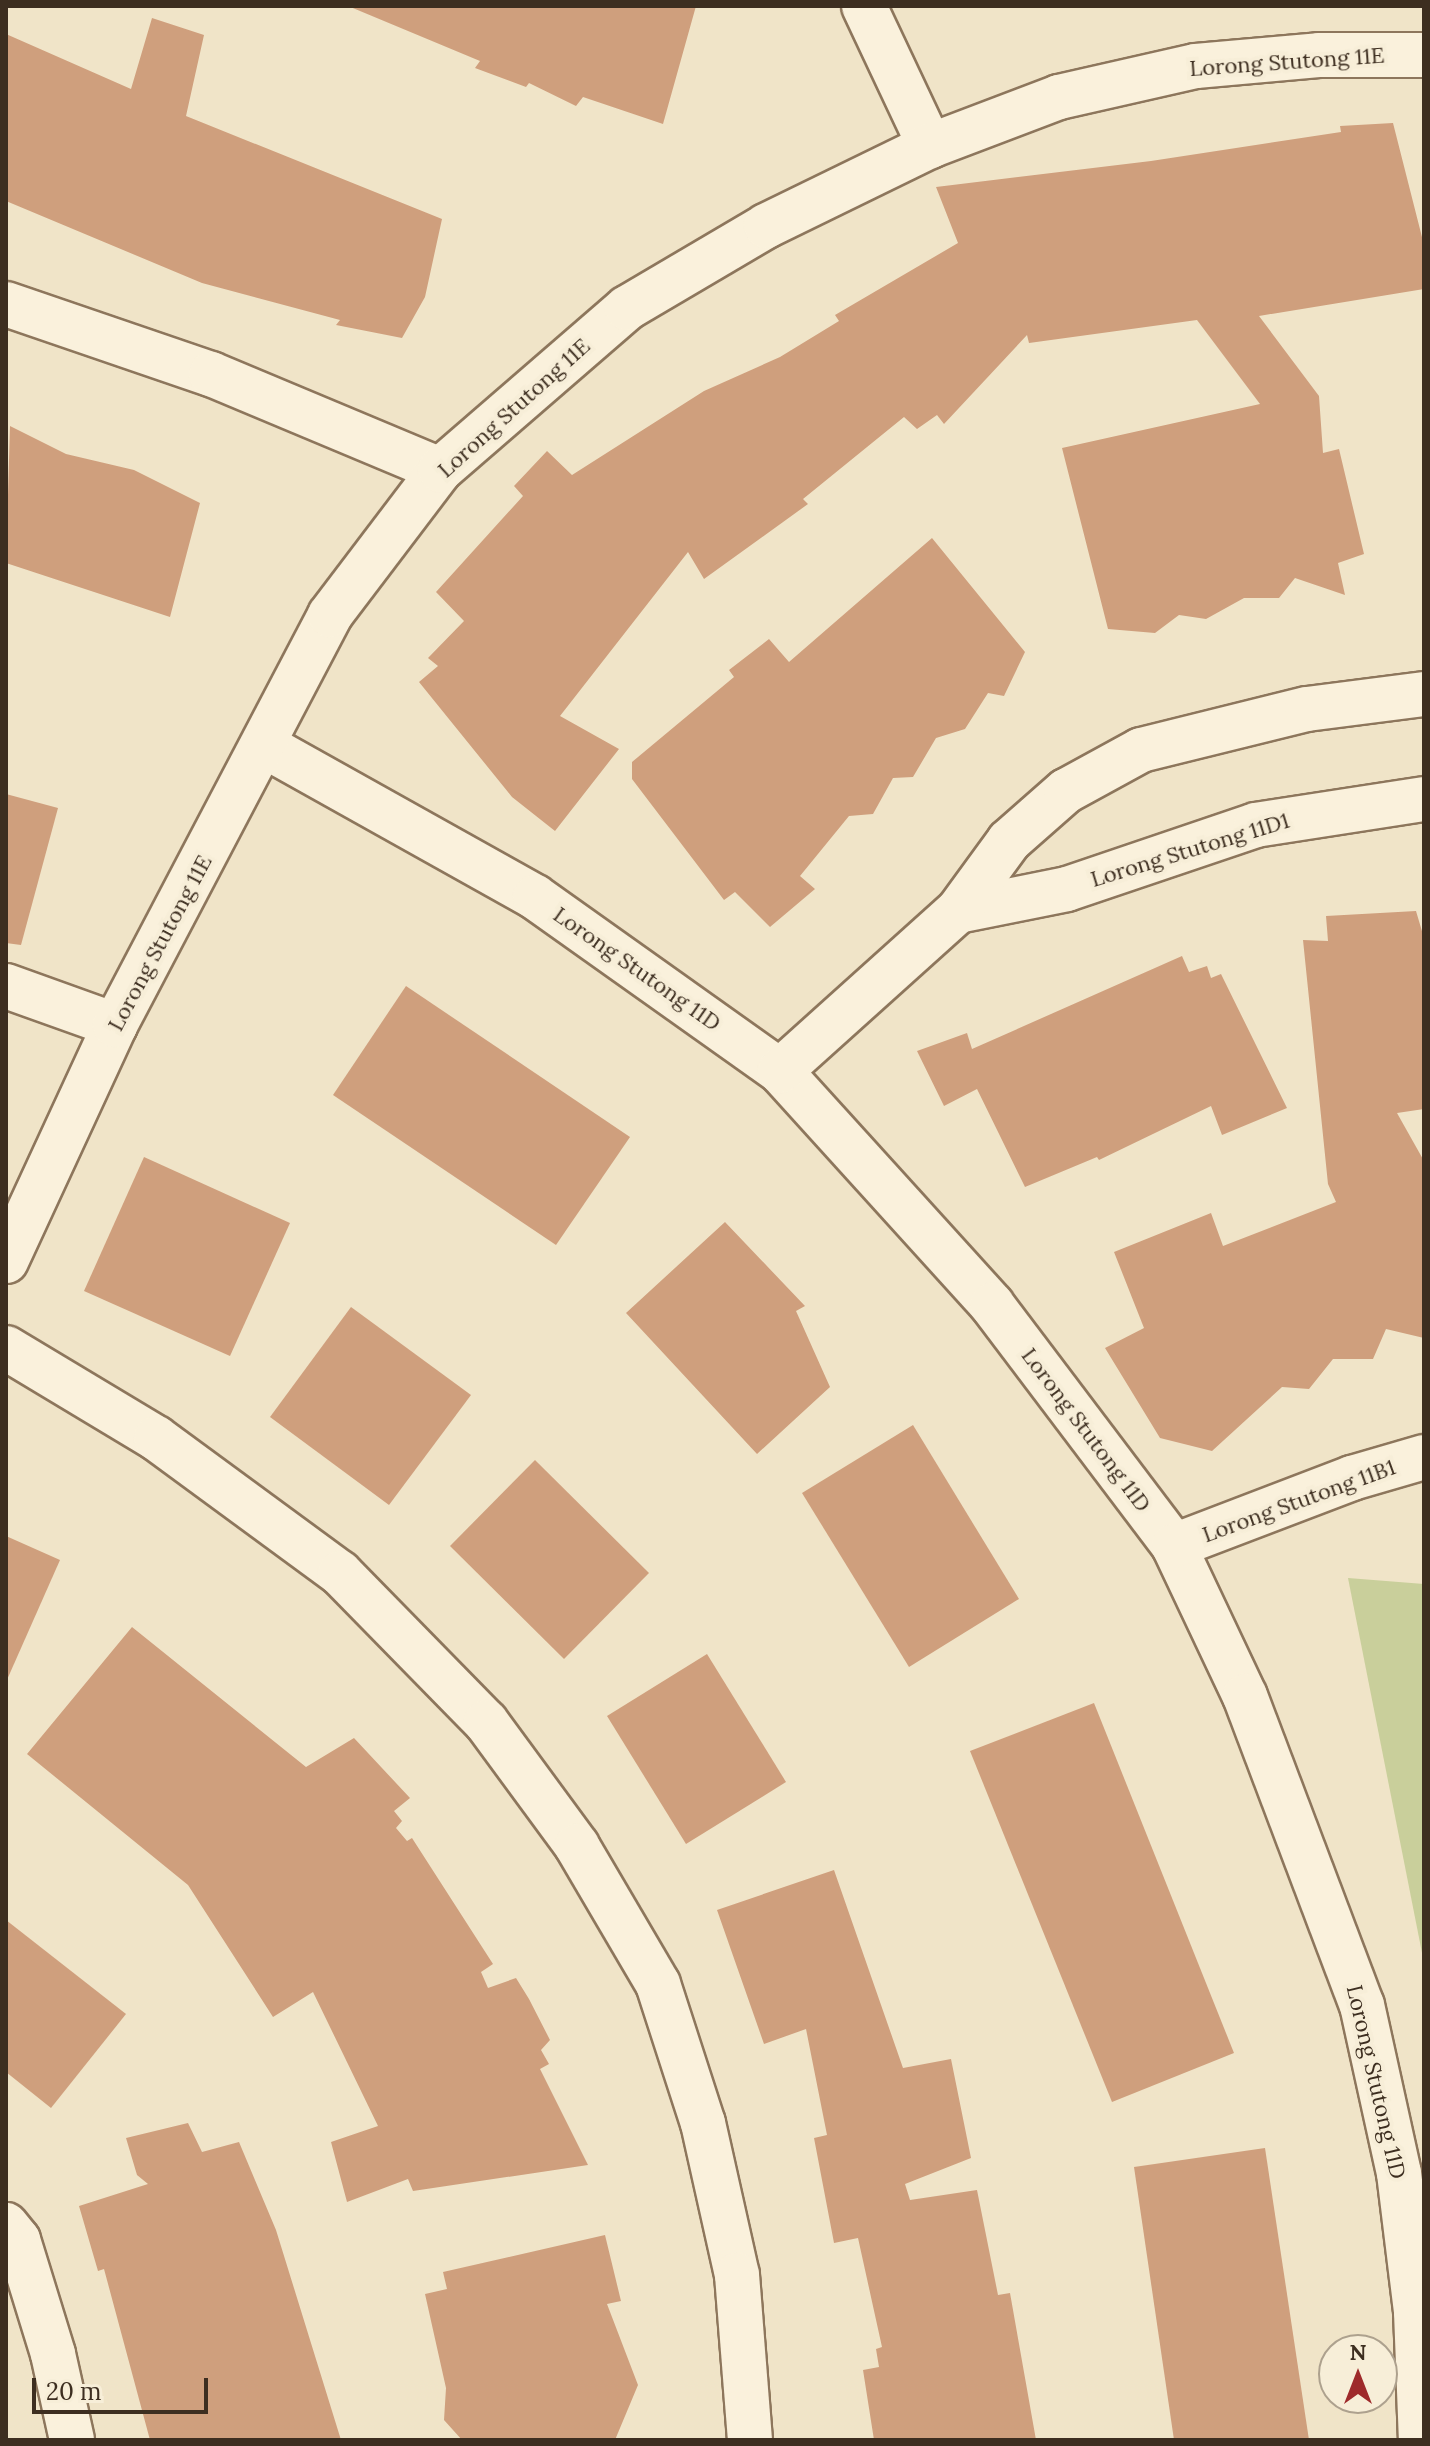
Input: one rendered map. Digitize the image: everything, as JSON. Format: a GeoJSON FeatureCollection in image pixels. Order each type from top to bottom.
{"type":"FeatureCollection","features":[{"type":"Feature","properties":{"kind":"street"},"geometry":{"type":"LineString","coordinates":[[864,6],[930,146]]}},
{"type":"Feature","properties":{"kind":"street","name":"Lorong Stutong 11E"},"geometry":{"type":"LineString","coordinates":[[6,1261],[115,1025],[265,746],[330,615],[440,470],[627,308],[766,226],[930,146],[1059,97],[1196,66],[1319,55],[1424,55]]}},
{"type":"Feature","properties":{"kind":"street"},"geometry":{"type":"LineString","coordinates":[[6,304],[211,374],[440,470]]}},
{"type":"Feature","properties":{"kind":"street"},"geometry":{"type":"LineString","coordinates":[[780,1071],[958,911],[1009,841],[1066,791],[1141,750],[1307,709],[1424,694]]}},
{"type":"Feature","properties":{"kind":"street","name":"Lorong Stutong 11D"},"geometry":{"type":"LineString","coordinates":[[265,746],[535,897],[780,1071],[992,1305],[1174,1546],[1245,1696],[1362,2005],[1399,2173],[1416,2312],[1421,2440]]}},
{"type":"Feature","properties":{"kind":"street","name":"Lorong Stutong 11D1"},"geometry":{"type":"LineString","coordinates":[[958,911],[1067,889],[1256,825],[1424,799]]}},
{"type":"Feature","properties":{"kind":"street"},"geometry":{"type":"LineString","coordinates":[[6,986],[115,1025]]}},
{"type":"Feature","properties":{"kind":"street"},"geometry":{"type":"LineString","coordinates":[[6,1348],[156,1438],[340,1573],[486,1722],[577,1846],[658,1984],[703,2123],[737,2275],[750,2440]]}},
{"type":"Feature","properties":{"kind":"street","name":"Lorong Stutong 11B1"},"geometry":{"type":"LineString","coordinates":[[1174,1546],[1352,1478],[1424,1457]]}},
{"type":"Feature","properties":{"kind":"street"},"geometry":{"type":"LineString","coordinates":[[6,2225],[18,2240],[53,2354],[72,2440]]}},
{"type":"Feature","properties":{"kind":"green space"},"geometry":{"type":"Polygon","coordinates":[[[1348,1578],[1424,1584],[1424,1963],[1348,1578]]]}},
{"type":"Feature","properties":{"kind":"building"},"geometry":{"type":"Polygon","coordinates":[[[348,6],[696,6],[663,124],[583,97],[576,106],[529,83],[526,87],[475,68],[480,61],[348,6]]]}},
{"type":"Feature","properties":{"kind":"building"},"geometry":{"type":"Polygon","coordinates":[[[152,18],[204,35],[186,116],[442,219],[425,297],[402,338],[336,325],[340,320],[202,283],[6,201],[6,34],[131,89],[152,18]]]}},
{"type":"Feature","properties":{"kind":"building"},"geometry":{"type":"Polygon","coordinates":[[[1393,123],[1424,245],[1424,289],[1259,316],[1319,396],[1323,453],[1339,449],[1364,554],[1338,563],[1345,595],[1295,578],[1279,598],[1244,598],[1206,619],[1179,615],[1155,633],[1108,629],[1062,448],[1260,404],[1197,320],[1029,343],[1027,335],[944,424],[937,415],[917,429],[904,417],[803,499],[808,504],[704,579],[688,552],[560,716],[619,749],[555,831],[512,797],[419,682],[438,666],[428,658],[464,621],[436,592],[523,496],[514,486],[547,451],[572,475],[704,391],[780,357],[839,321],[835,315],[958,243],[936,187],[1151,161],[1341,132],[1340,126],[1393,123]]]}},
{"type":"Feature","properties":{"kind":"building"},"geometry":{"type":"Polygon","coordinates":[[[10,426],[66,454],[134,470],[200,503],[170,617],[6,563],[10,426]]]}},
{"type":"Feature","properties":{"kind":"building"},"geometry":{"type":"Polygon","coordinates":[[[932,538],[1025,652],[1004,696],[988,693],[965,729],[936,738],[913,777],[893,778],[873,814],[849,816],[800,876],[815,889],[770,927],[735,892],[724,900],[632,779],[632,762],[734,677],[729,670],[769,639],[789,662],[932,538]]]}},
{"type":"Feature","properties":{"kind":"building"},"geometry":{"type":"Polygon","coordinates":[[[6,794],[58,808],[21,945],[6,943],[6,794]]]}},
{"type":"Feature","properties":{"kind":"building"},"geometry":{"type":"Polygon","coordinates":[[[1416,911],[1424,938],[1424,1109],[1397,1113],[1424,1161],[1424,1338],[1386,1329],[1373,1359],[1333,1359],[1309,1389],[1282,1387],[1212,1451],[1160,1438],[1105,1348],[1144,1328],[1114,1252],[1211,1213],[1223,1246],[1336,1202],[1328,1184],[1303,940],[1328,941],[1326,916],[1416,911]]]}},
{"type":"Feature","properties":{"kind":"building"},"geometry":{"type":"Polygon","coordinates":[[[1182,956],[1189,972],[1207,966],[1211,978],[1221,974],[1287,1108],[1222,1135],[1211,1106],[1099,1160],[1097,1157],[1025,1187],[977,1089],[944,1106],[917,1051],[967,1033],[972,1049],[1182,956]]]}},
{"type":"Feature","properties":{"kind":"building"},"geometry":{"type":"Polygon","coordinates":[[[406,986],[630,1137],[556,1245],[333,1095],[406,986]]]}},
{"type":"Feature","properties":{"kind":"building"},"geometry":{"type":"Polygon","coordinates":[[[144,1157],[290,1223],[230,1356],[84,1291],[144,1157]]]}},
{"type":"Feature","properties":{"kind":"building"},"geometry":{"type":"Polygon","coordinates":[[[725,1222],[805,1306],[796,1311],[830,1387],[757,1454],[626,1313],[725,1222]]]}},
{"type":"Feature","properties":{"kind":"building"},"geometry":{"type":"Polygon","coordinates":[[[351,1307],[471,1395],[389,1505],[270,1417],[351,1307]]]}},
{"type":"Feature","properties":{"kind":"building"},"geometry":{"type":"Polygon","coordinates":[[[913,1425],[1019,1599],[909,1667],[802,1493],[913,1425]]]}},
{"type":"Feature","properties":{"kind":"building"},"geometry":{"type":"Polygon","coordinates":[[[535,1460],[649,1573],[564,1659],[450,1546],[535,1460]]]}},
{"type":"Feature","properties":{"kind":"building"},"geometry":{"type":"Polygon","coordinates":[[[6,1536],[60,1560],[6,1682],[6,1536]]]}},
{"type":"Feature","properties":{"kind":"building"},"geometry":{"type":"Polygon","coordinates":[[[132,1627],[306,1767],[354,1738],[410,1798],[394,1811],[402,1821],[396,1828],[407,1841],[412,1838],[493,1964],[481,1972],[488,1988],[516,1978],[529,1999],[550,2040],[541,2050],[549,2064],[540,2069],[588,2165],[413,2191],[408,2179],[347,2202],[331,2142],[378,2126],[313,1992],[273,2017],[188,1885],[27,1754],[132,1627]]]}},
{"type":"Feature","properties":{"kind":"building"},"geometry":{"type":"Polygon","coordinates":[[[707,1654],[786,1782],[686,1844],[607,1716],[707,1654]]]}},
{"type":"Feature","properties":{"kind":"building"},"geometry":{"type":"Polygon","coordinates":[[[1094,1703],[1234,2053],[1112,2102],[970,1751],[1094,1703]]]}},
{"type":"Feature","properties":{"kind":"building"},"geometry":{"type":"Polygon","coordinates":[[[834,1870],[903,2068],[951,2059],[971,2158],[905,2184],[910,2200],[977,2190],[998,2295],[1010,2293],[1036,2440],[874,2440],[863,2370],[879,2367],[876,2349],[882,2347],[858,2238],[834,2243],[814,2138],[827,2135],[806,2029],[764,2044],[717,1910],[834,1870]]]}},
{"type":"Feature","properties":{"kind":"building"},"geometry":{"type":"Polygon","coordinates":[[[6,1920],[126,2014],[51,2108],[6,2072],[6,1920]]]}},
{"type":"Feature","properties":{"kind":"building"},"geometry":{"type":"Polygon","coordinates":[[[188,2123],[202,2152],[239,2142],[276,2230],[341,2440],[150,2440],[104,2269],[98,2271],[79,2206],[148,2184],[137,2175],[126,2138],[188,2123]]]}},
{"type":"Feature","properties":{"kind":"building"},"geometry":{"type":"Polygon","coordinates":[[[1265,2148],[1309,2440],[1174,2440],[1134,2167],[1265,2148]]]}},
{"type":"Feature","properties":{"kind":"building"},"geometry":{"type":"Polygon","coordinates":[[[605,2235],[621,2301],[607,2304],[638,2385],[615,2440],[462,2440],[444,2420],[446,2388],[425,2294],[447,2289],[443,2272],[605,2235]]]}}]}
